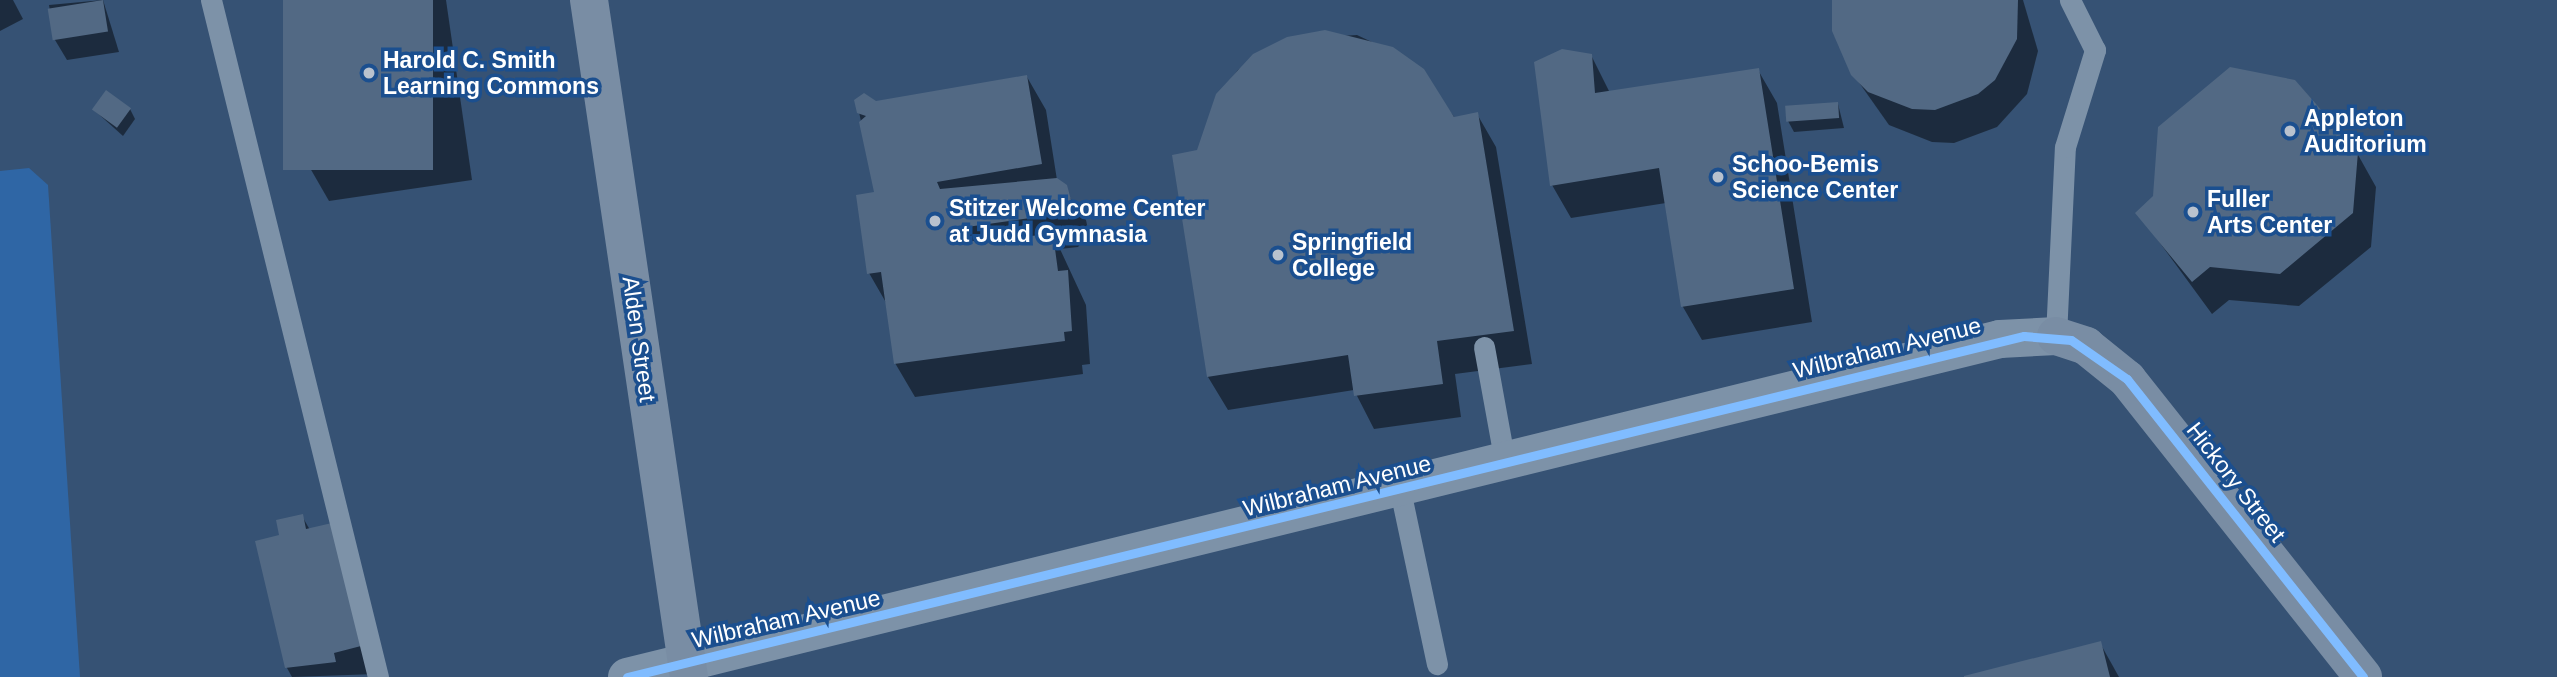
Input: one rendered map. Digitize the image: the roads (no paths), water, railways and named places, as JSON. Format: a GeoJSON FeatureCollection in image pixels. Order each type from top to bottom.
{"type":"FeatureCollection","features":[{"type":"Feature","properties":{"kind":"main road","name":"Alden Street"},"geometry":{"type":"LineString","coordinates":[[589,0],[688,669]]}},
{"type":"Feature","properties":{"kind":"main road","name":"Hickory Street"},"geometry":{"type":"LineString","coordinates":[[2056,337],[2086,346],[2127,379],[2363,677]]}},
{"type":"Feature","properties":{"kind":"street","name":"Wilbraham Avenue"},"geometry":{"type":"LineString","coordinates":[[627,677],[688,669],[2000,339],[2056,337]]}},
{"type":"Feature","properties":{"kind":"lane"},"geometry":{"type":"LineString","coordinates":[[211,0],[378,677]]}},
{"type":"Feature","properties":{"kind":"lane"},"geometry":{"type":"LineString","coordinates":[[2056,337],[2065,147],[2095,50],[2070,0]]}},
{"type":"Feature","properties":{"kind":"lane"},"geometry":{"type":"LineString","coordinates":[[1484,347],[1506,464]]}},
{"type":"Feature","properties":{"kind":"lane"},"geometry":{"type":"LineString","coordinates":[[1400,490],[1437,664]]}},
{"type":"Feature","properties":{"kind":"place","name":"Harold C. Smith Learning Commons"},"geometry":{"type":"Point","coordinates":[369,73]}},
{"type":"Feature","properties":{"kind":"place","name":"Appleton Auditorium"},"geometry":{"type":"Point","coordinates":[2290,131]}},
{"type":"Feature","properties":{"kind":"place","name":"Schoo-Bemis Science Center"},"geometry":{"type":"Point","coordinates":[1718,177]}},
{"type":"Feature","properties":{"kind":"place","name":"Fuller Arts Center"},"geometry":{"type":"Point","coordinates":[2193,212]}},
{"type":"Feature","properties":{"kind":"place","name":"Stitzer Welcome Center at Judd Gymnasia"},"geometry":{"type":"Point","coordinates":[935,221]}},
{"type":"Feature","properties":{"kind":"place","name":"Springfield College"},"geometry":{"type":"Point","coordinates":[1278,255]}}]}
